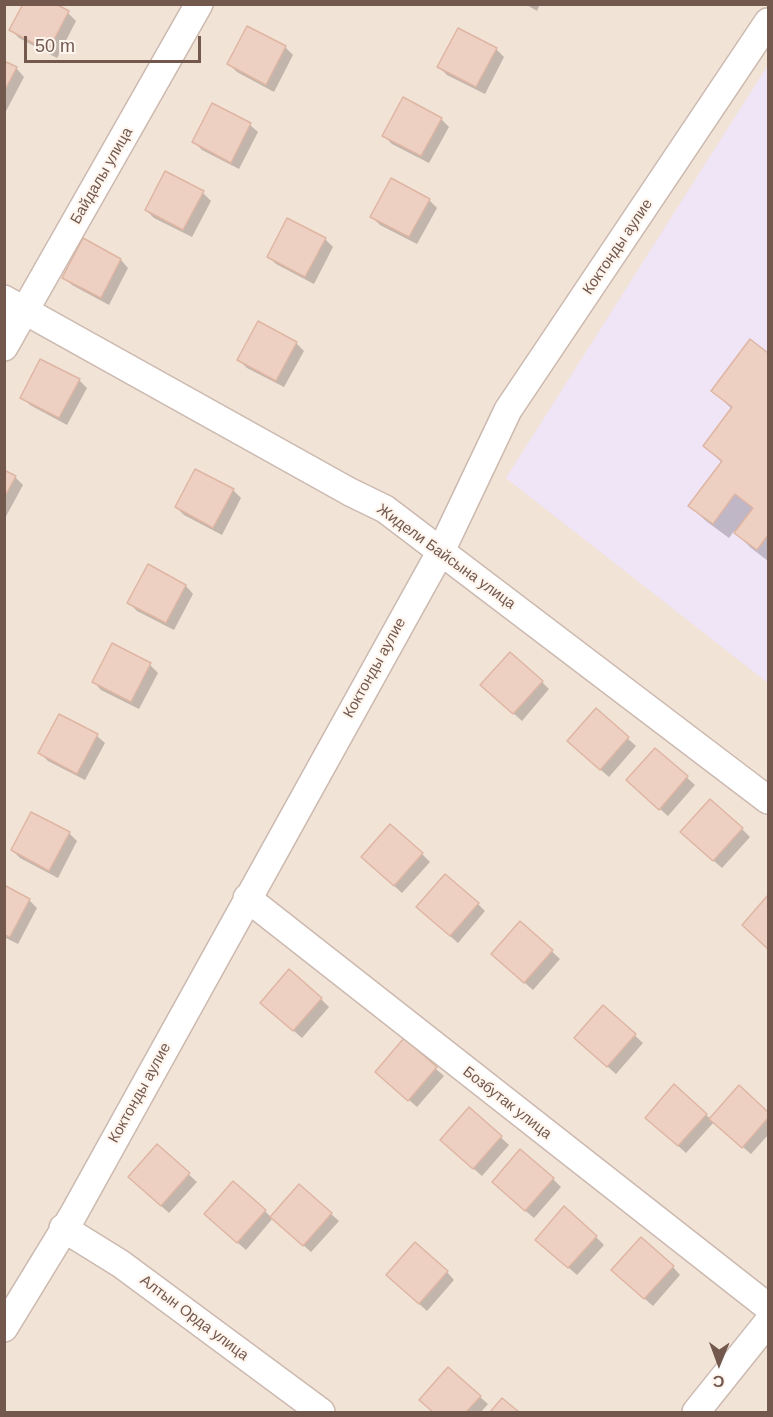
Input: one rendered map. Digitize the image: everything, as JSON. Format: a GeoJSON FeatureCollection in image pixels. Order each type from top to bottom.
{"type":"FeatureCollection","features":[{"type":"Feature","properties":{"kind":"street","name":"Байдалы улица"},"geometry":{"type":"LineString","coordinates":[[4,347],[15,305],[199,4]]}},
{"type":"Feature","properties":{"kind":"street","name":"Коктонды аулие"},"geometry":{"type":"LineString","coordinates":[[9,1311],[79,1204],[441,551],[508,410],[768,22]]}},
{"type":"Feature","properties":{"kind":"street","name":"Жидели Байсына улица"},"geometry":{"type":"LineString","coordinates":[[15,305],[350,492],[385,509],[768,800]]}},
{"type":"Feature","properties":{"kind":"street","name":"Бозбутак улица"},"geometry":{"type":"LineString","coordinates":[[247,898],[768,1307]]}},
{"type":"Feature","properties":{"kind":"street","name":"Алтын Орда улица"},"geometry":{"type":"LineString","coordinates":[[63,1228],[121,1264],[321,1413]]}},
{"type":"Feature","properties":{"kind":"street"},"geometry":{"type":"LineString","coordinates":[[696,1413],[768,1322]]}},
{"type":"Feature","properties":{"kind":"shaded area"},"geometry":{"type":"Polygon","coordinates":[[[5,5],[768,5],[768,1412],[5,1412],[5,5]]]}},
{"type":"Feature","properties":{"kind":"shaded area"},"geometry":{"type":"Polygon","coordinates":[[[768,65],[768,683],[506,478],[768,65]]]}},
{"type":"Feature","properties":{"kind":"building"},"geometry":{"type":"Polygon","coordinates":[[[23,4],[56,4],[69,11],[48,51],[9,30],[23,4]]]}},
{"type":"Feature","properties":{"kind":"building"},"geometry":{"type":"Polygon","coordinates":[[[247,26],[286,46],[266,85],[227,64],[247,26]]]}},
{"type":"Feature","properties":{"kind":"building"},"geometry":{"type":"Polygon","coordinates":[[[458,28],[497,48],[476,87],[437,67],[458,28]]]}},
{"type":"Feature","properties":{"kind":"building"},"geometry":{"type":"Polygon","coordinates":[[[4,61],[17,67],[4,92],[4,61]]]}},
{"type":"Feature","properties":{"kind":"building"},"geometry":{"type":"Polygon","coordinates":[[[403,97],[442,118],[421,156],[382,136],[403,97]]]}},
{"type":"Feature","properties":{"kind":"building"},"geometry":{"type":"Polygon","coordinates":[[[212,103],[251,123],[231,163],[192,142],[212,103]]]}},
{"type":"Feature","properties":{"kind":"building"},"geometry":{"type":"Polygon","coordinates":[[[165,171],[204,191],[183,230],[145,210],[165,171]]]}},
{"type":"Feature","properties":{"kind":"building"},"geometry":{"type":"Polygon","coordinates":[[[391,178],[430,199],[409,237],[370,217],[391,178]]]}},
{"type":"Feature","properties":{"kind":"building"},"geometry":{"type":"Polygon","coordinates":[[[287,218],[326,238],[305,277],[267,257],[287,218]]]}},
{"type":"Feature","properties":{"kind":"building"},"geometry":{"type":"Polygon","coordinates":[[[83,238],[121,259],[101,298],[62,278],[83,238]]]}},
{"type":"Feature","properties":{"kind":"building"},"geometry":{"type":"Polygon","coordinates":[[[258,321],[297,342],[276,381],[237,360],[258,321]]]}},
{"type":"Feature","properties":{"kind":"building"},"geometry":{"type":"Polygon","coordinates":[[[750,339],[768,353],[768,535],[757,550],[734,533],[753,508],[735,494],[713,524],[688,506],[722,461],[703,446],[732,407],[711,391],[750,339]]]}},
{"type":"Feature","properties":{"kind":"building"},"geometry":{"type":"Polygon","coordinates":[[[40,359],[80,379],[59,418],[20,398],[40,359]]]}},
{"type":"Feature","properties":{"kind":"building"},"geometry":{"type":"Polygon","coordinates":[[[195,469],[234,489],[213,528],[175,507],[195,469]]]}},
{"type":"Feature","properties":{"kind":"building"},"geometry":{"type":"Polygon","coordinates":[[[4,470],[16,476],[4,498],[4,470]]]}},
{"type":"Feature","properties":{"kind":"building"},"geometry":{"type":"Polygon","coordinates":[[[148,564],[186,585],[166,623],[127,603],[148,564]]]}},
{"type":"Feature","properties":{"kind":"building"},"geometry":{"type":"Polygon","coordinates":[[[112,643],[151,663],[131,702],[92,682],[112,643]]]}},
{"type":"Feature","properties":{"kind":"building"},"geometry":{"type":"Polygon","coordinates":[[[510,652],[543,681],[513,714],[480,685],[510,652]]]}},
{"type":"Feature","properties":{"kind":"building"},"geometry":{"type":"Polygon","coordinates":[[[596,708],[629,737],[600,770],[567,741],[596,708]]]}},
{"type":"Feature","properties":{"kind":"building"},"geometry":{"type":"Polygon","coordinates":[[[59,714],[98,734],[77,774],[38,753],[59,714]]]}},
{"type":"Feature","properties":{"kind":"building"},"geometry":{"type":"Polygon","coordinates":[[[655,748],[688,776],[659,810],[626,780],[655,748]]]}},
{"type":"Feature","properties":{"kind":"building"},"geometry":{"type":"Polygon","coordinates":[[[710,799],[743,828],[713,861],[680,832],[710,799]]]}},
{"type":"Feature","properties":{"kind":"building"},"geometry":{"type":"Polygon","coordinates":[[[31,812],[70,832],[49,871],[11,850],[31,812]]]}},
{"type":"Feature","properties":{"kind":"building"},"geometry":{"type":"Polygon","coordinates":[[[390,824],[423,853],[394,886],[361,857],[390,824]]]}},
{"type":"Feature","properties":{"kind":"building"},"geometry":{"type":"Polygon","coordinates":[[[445,874],[479,903],[450,936],[416,907],[445,874]]]}},
{"type":"Feature","properties":{"kind":"building"},"geometry":{"type":"Polygon","coordinates":[[[4,885],[30,899],[10,937],[4,935],[4,885]]]}},
{"type":"Feature","properties":{"kind":"building"},"geometry":{"type":"Polygon","coordinates":[[[768,895],[768,949],[742,925],[768,895]]]}},
{"type":"Feature","properties":{"kind":"building"},"geometry":{"type":"Polygon","coordinates":[[[520,921],[553,950],[524,983],[491,954],[520,921]]]}},
{"type":"Feature","properties":{"kind":"building"},"geometry":{"type":"Polygon","coordinates":[[[289,969],[322,998],[293,1031],[260,1003],[289,969]]]}},
{"type":"Feature","properties":{"kind":"building"},"geometry":{"type":"Polygon","coordinates":[[[603,1005],[636,1034],[607,1067],[574,1038],[603,1005]]]}},
{"type":"Feature","properties":{"kind":"building"},"geometry":{"type":"Polygon","coordinates":[[[404,1038],[437,1067],[408,1101],[375,1072],[404,1038]]]}},
{"type":"Feature","properties":{"kind":"building"},"geometry":{"type":"Polygon","coordinates":[[[674,1084],[707,1114],[678,1146],[645,1118],[674,1084]]]}},
{"type":"Feature","properties":{"kind":"building"},"geometry":{"type":"Polygon","coordinates":[[[739,1085],[768,1112],[768,1118],[742,1148],[709,1119],[739,1085]]]}},
{"type":"Feature","properties":{"kind":"building"},"geometry":{"type":"Polygon","coordinates":[[[469,1107],[502,1136],[473,1169],[440,1140],[469,1107]]]}},
{"type":"Feature","properties":{"kind":"building"},"geometry":{"type":"Polygon","coordinates":[[[157,1144],[190,1173],[161,1206],[128,1177],[157,1144]]]}},
{"type":"Feature","properties":{"kind":"building"},"geometry":{"type":"Polygon","coordinates":[[[520,1149],[554,1178],[525,1211],[492,1182],[520,1149]]]}},
{"type":"Feature","properties":{"kind":"building"},"geometry":{"type":"Polygon","coordinates":[[[233,1181],[266,1210],[237,1243],[204,1214],[233,1181]]]}},
{"type":"Feature","properties":{"kind":"building"},"geometry":{"type":"Polygon","coordinates":[[[299,1184],[332,1213],[303,1246],[270,1217],[299,1184]]]}},
{"type":"Feature","properties":{"kind":"building"},"geometry":{"type":"Polygon","coordinates":[[[564,1206],[597,1236],[568,1268],[535,1240],[564,1206]]]}},
{"type":"Feature","properties":{"kind":"building"},"geometry":{"type":"Polygon","coordinates":[[[641,1237],[674,1266],[644,1299],[611,1270],[641,1237]]]}},
{"type":"Feature","properties":{"kind":"building"},"geometry":{"type":"Polygon","coordinates":[[[415,1242],[448,1271],[419,1304],[386,1275],[415,1242]]]}},
{"type":"Feature","properties":{"kind":"building"},"geometry":{"type":"Polygon","coordinates":[[[448,1367],[481,1396],[466,1412],[433,1412],[419,1400],[448,1367]]]}},
{"type":"Feature","properties":{"kind":"building"},"geometry":{"type":"Polygon","coordinates":[[[502,1398],[519,1412],[490,1412],[502,1398]]]}}]}
